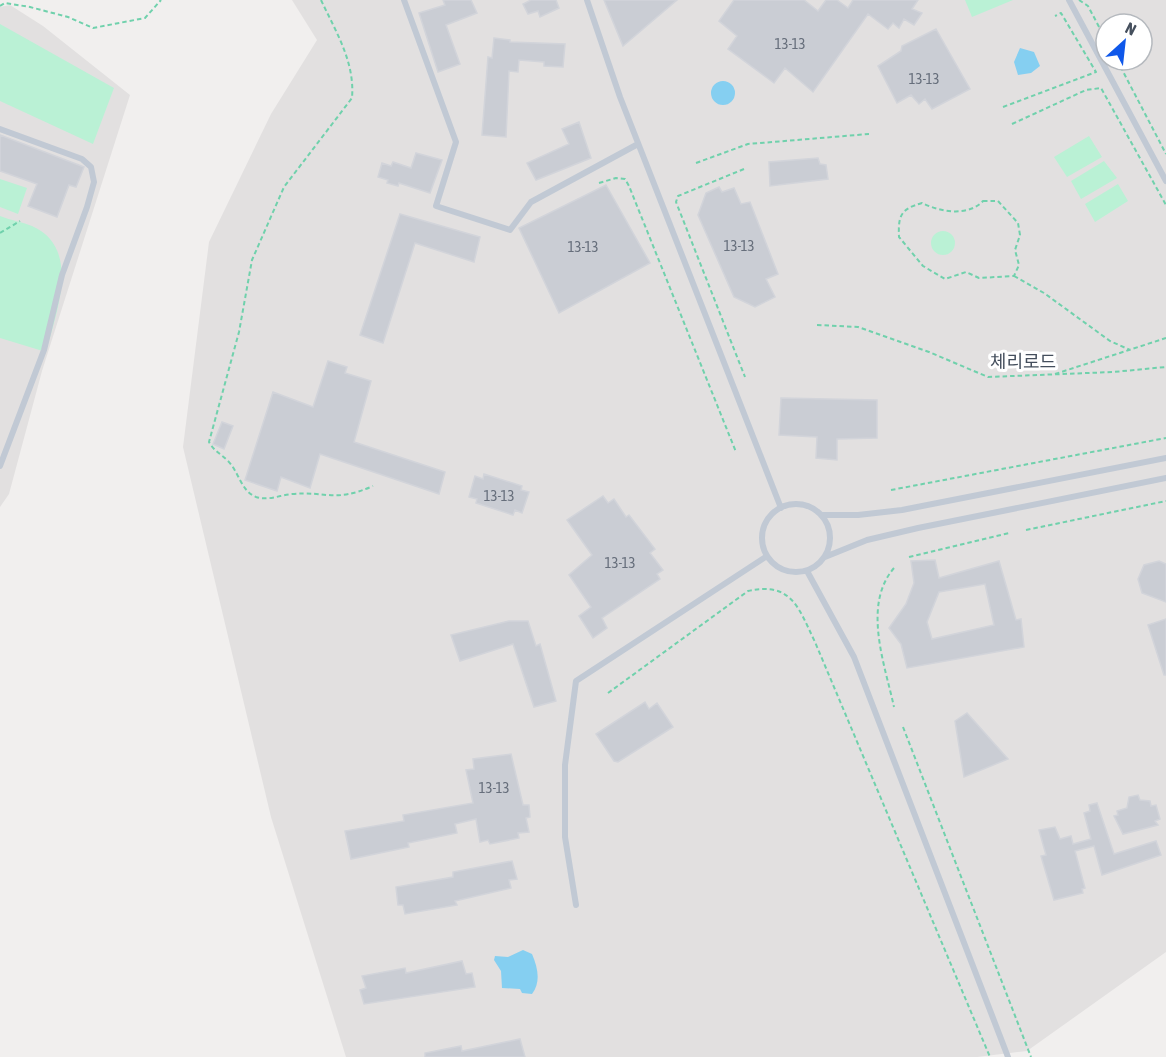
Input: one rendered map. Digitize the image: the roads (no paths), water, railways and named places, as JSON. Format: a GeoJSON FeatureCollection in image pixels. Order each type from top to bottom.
{"type":"FeatureCollection","features":[{"type":"Feature","properties":{"kind":"lane"},"geometry":{"type":"LineString","coordinates":[[404,0],[456,142],[436,206],[510,230],[531,202],[638,144]]}},
{"type":"Feature","properties":{"kind":"lane"},"geometry":{"type":"LineString","coordinates":[[587,0],[638,144],[781,508]]}},
{"type":"Feature","properties":{"kind":"lane"},"geometry":{"type":"LineString","coordinates":[[1069,0],[1166,181]]}},
{"type":"Feature","properties":{"kind":"lane"},"geometry":{"type":"LineString","coordinates":[[0,129],[82,159],[91,166],[94,182],[62,275],[44,350],[0,466]]}},
{"type":"Feature","properties":{"kind":"lane"},"geometry":{"type":"LineString","coordinates":[[1166,458],[902,510],[858,515],[821,515],[802,504],[781,508],[771,514],[762,532],[762,542],[767,556],[783,569],[796,572],[807,570],[817,565],[825,557],[867,540],[1166,478]]}},
{"type":"Feature","properties":{"kind":"lane"},"geometry":{"type":"LineString","coordinates":[[821,515],[830,536],[825,557]]}},
{"type":"Feature","properties":{"kind":"lane"},"geometry":{"type":"LineString","coordinates":[[576,905],[565,827],[565,765],[576,681],[767,556]]}},
{"type":"Feature","properties":{"kind":"lane"},"geometry":{"type":"LineString","coordinates":[[807,570],[854,657],[1008,1057]]}},
{"type":"Feature","properties":{"kind":"water"},"geometry":{"type":"Polygon","coordinates":[[[1020,48],[1034,52],[1040,66],[1031,73],[1018,75],[1014,62],[1020,48]]]}},
{"type":"Feature","properties":{"kind":"water"},"geometry":{"type":"Polygon","coordinates":[[[723,81],[728,82],[734,88],[734,98],[728,104],[723,105],[718,104],[712,98],[711,93],[712,88],[718,82],[723,81]]]}},
{"type":"Feature","properties":{"kind":"water"},"geometry":{"type":"Polygon","coordinates":[[[523,950],[532,954],[537,970],[537,985],[532,994],[522,993],[520,989],[502,988],[501,971],[494,960],[495,956],[508,957],[523,950]]]}}]}
